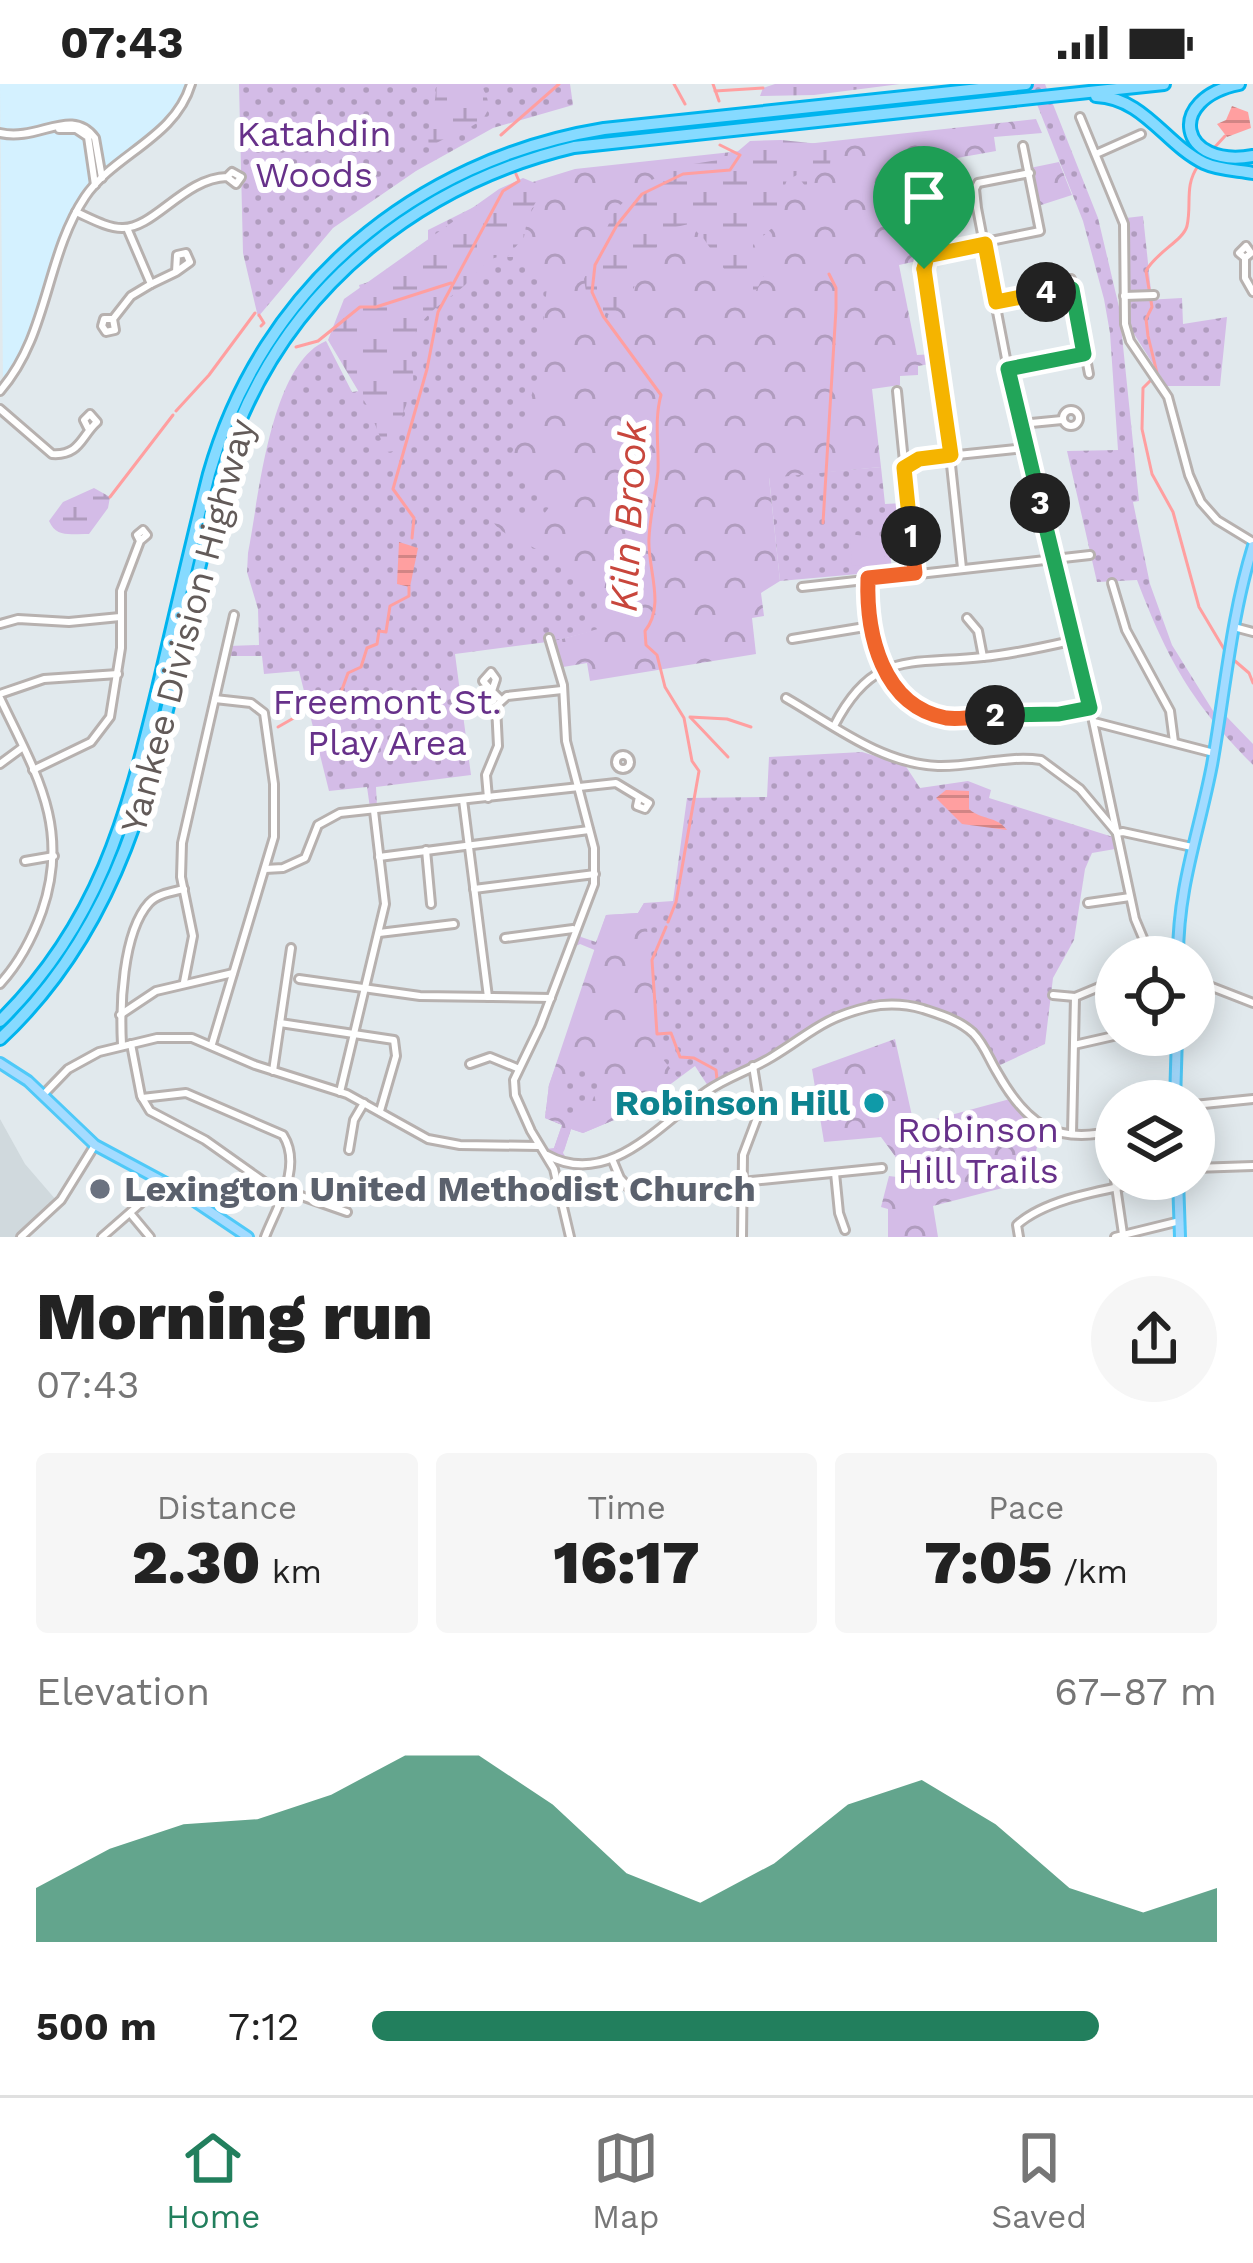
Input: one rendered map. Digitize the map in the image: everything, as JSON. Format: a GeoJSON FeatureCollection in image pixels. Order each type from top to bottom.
{"type":"FeatureCollection","features":[{"type":"Feature","properties":{"kind":"highway","name":"Yankee Division Highway"},"geometry":{"type":"LineString","coordinates":[[0,1022],[65,943],[112,852],[134,784],[209,474],[241,388],[280,323],[348,246],[448,178],[505,153],[559,137],[1026,84]]}},
{"type":"Feature","properties":{"kind":"highway","name":"Yankee Division Highway"},"geometry":{"type":"LineString","coordinates":[[0,1039],[63,968],[116,878],[146,795],[220,483],[238,427],[287,336],[354,260],[395,226],[463,185],[574,147],[1164,84]]}},
{"type":"Feature","properties":{"kind":"highway"},"geometry":{"type":"LineString","coordinates":[[1240,84],[1206,94],[1195,108],[1192,130],[1197,144],[1211,155],[1226,159],[1253,156]]}},
{"type":"Feature","properties":{"kind":"highway"},"geometry":{"type":"LineString","coordinates":[[1051,95],[1120,100],[1202,162],[1253,173]]}},
{"type":"Feature","properties":{"kind":"main road"},"geometry":{"type":"LineString","coordinates":[[1178,936],[1179,903],[1214,753],[1253,544]]}},
{"type":"Feature","properties":{"kind":"main road"},"geometry":{"type":"LineString","coordinates":[[0,1063],[43,1095],[95,1145],[166,1182],[248,1237]]}},
{"type":"Feature","properties":{"kind":"main road"},"geometry":{"type":"LineString","coordinates":[[1179,1200],[1180,1237]]}},
{"type":"Feature","properties":{"kind":"street"},"geometry":{"type":"LineString","coordinates":[[0,391],[32,341],[76,212],[102,178],[170,122],[190,84]]}},
{"type":"Feature","properties":{"kind":"street"},"geometry":{"type":"LineString","coordinates":[[1080,117],[1124,224],[1124,325],[1130,341],[1168,398],[1201,502],[1216,520],[1253,544]]}},
{"type":"Feature","properties":{"kind":"street"},"geometry":{"type":"LineString","coordinates":[[0,133],[26,136],[71,122],[91,131],[102,178]]}},
{"type":"Feature","properties":{"kind":"street"},"geometry":{"type":"LineString","coordinates":[[55,129],[76,129],[88,137],[95,185]]}},
{"type":"Feature","properties":{"kind":"street"},"geometry":{"type":"LineString","coordinates":[[1096,154],[1141,134]]}},
{"type":"Feature","properties":{"kind":"street"},"geometry":{"type":"LineString","coordinates":[[962,568],[924,260],[937,252],[1036,233],[1042,225],[1023,146]]}},
{"type":"Feature","properties":{"kind":"street"},"geometry":{"type":"LineString","coordinates":[[1030,172],[976,185],[1008,369],[1094,722],[1130,897],[1144,936]]}},
{"type":"Feature","properties":{"kind":"street"},"geometry":{"type":"LineString","coordinates":[[76,212],[127,228],[200,182],[226,177]]}},
{"type":"Feature","properties":{"kind":"street"},"geometry":{"type":"LineString","coordinates":[[127,228],[151,284]]}},
{"type":"Feature","properties":{"kind":"street"},"geometry":{"type":"LineString","coordinates":[[1245,259],[1245,278],[1253,292]]}},
{"type":"Feature","properties":{"kind":"street"},"geometry":{"type":"LineString","coordinates":[[113,319],[130,296],[176,272]]}},
{"type":"Feature","properties":{"kind":"street"},"geometry":{"type":"LineString","coordinates":[[996,302],[1071,284],[1089,374]]}},
{"type":"Feature","properties":{"kind":"street"},"geometry":{"type":"LineString","coordinates":[[1124,296],[1150,295]]}},
{"type":"Feature","properties":{"kind":"street"},"geometry":{"type":"LineString","coordinates":[[1008,369],[1084,354]]}},
{"type":"Feature","properties":{"kind":"street"},"geometry":{"type":"LineString","coordinates":[[897,391],[915,573]]}},
{"type":"Feature","properties":{"kind":"street"},"geometry":{"type":"LineString","coordinates":[[0,409],[52,454],[74,451],[88,428]]}},
{"type":"Feature","properties":{"kind":"street"},"geometry":{"type":"LineString","coordinates":[[1021,424],[1062,420]]}},
{"type":"Feature","properties":{"kind":"street"},"geometry":{"type":"LineString","coordinates":[[906,465],[919,459],[1027,448]]}},
{"type":"Feature","properties":{"kind":"street"},"geometry":{"type":"LineString","coordinates":[[33,770],[98,736],[110,717],[118,674],[122,591],[140,542]]}},
{"type":"Feature","properties":{"kind":"street"},"geometry":{"type":"LineString","coordinates":[[802,587],[1090,555]]}},
{"type":"Feature","properties":{"kind":"street"},"geometry":{"type":"LineString","coordinates":[[868,578],[872,626],[883,669],[922,708],[944,717],[966,718],[1090,708]]}},
{"type":"Feature","properties":{"kind":"street"},"geometry":{"type":"LineString","coordinates":[[1112,583],[1126,630],[1170,711],[1174,742]]}},
{"type":"Feature","properties":{"kind":"street"},"geometry":{"type":"LineString","coordinates":[[184,982],[193,936],[180,868],[182,843],[234,615]]}},
{"type":"Feature","properties":{"kind":"street"},"geometry":{"type":"LineString","coordinates":[[0,624],[18,619],[69,622],[120,617]]}},
{"type":"Feature","properties":{"kind":"street"},"geometry":{"type":"LineString","coordinates":[[967,618],[978,632],[983,658]]}},
{"type":"Feature","properties":{"kind":"street"},"geometry":{"type":"LineString","coordinates":[[792,639],[872,626]]}},
{"type":"Feature","properties":{"kind":"street"},"geometry":{"type":"LineString","coordinates":[[1234,627],[1253,632]]}},
{"type":"Feature","properties":{"kind":"street"},"geometry":{"type":"LineString","coordinates":[[549,638],[559,663],[562,714],[595,874],[551,998],[517,1068],[515,1095],[539,1146],[572,1165]]}},
{"type":"Feature","properties":{"kind":"street"},"geometry":{"type":"LineString","coordinates":[[834,726],[856,688],[883,669],[915,661],[983,658],[1075,640]]}},
{"type":"Feature","properties":{"kind":"street"},"geometry":{"type":"LineString","coordinates":[[0,984],[35,930],[54,856],[50,814],[0,696],[44,679],[118,674]]}},
{"type":"Feature","properties":{"kind":"street"},"geometry":{"type":"LineString","coordinates":[[488,798],[486,775],[497,753],[494,714],[501,700],[527,691],[562,690]]}},
{"type":"Feature","properties":{"kind":"street"},"geometry":{"type":"LineString","coordinates":[[492,691],[501,700]]}},
{"type":"Feature","properties":{"kind":"street"},"geometry":{"type":"LineString","coordinates":[[786,698],[877,751],[929,765],[1041,760],[1072,782],[1117,833],[1192,847]]}},
{"type":"Feature","properties":{"kind":"street"},"geometry":{"type":"LineString","coordinates":[[212,1044],[265,869],[276,811],[266,717],[251,703],[215,699]]}},
{"type":"Feature","properties":{"kind":"street"},"geometry":{"type":"LineString","coordinates":[[1094,722],[1214,753]]}},
{"type":"Feature","properties":{"kind":"street"},"geometry":{"type":"LineString","coordinates":[[0,764],[23,747]]}},
{"type":"Feature","properties":{"kind":"street"},"geometry":{"type":"LineString","coordinates":[[616,783],[621,769]]}},
{"type":"Feature","properties":{"kind":"street"},"geometry":{"type":"LineString","coordinates":[[265,869],[283,868],[304,858],[318,825],[328,818],[616,783],[639,796]]}},
{"type":"Feature","properties":{"kind":"street"},"geometry":{"type":"LineString","coordinates":[[463,800],[488,998]]}},
{"type":"Feature","properties":{"kind":"street"},"geometry":{"type":"LineString","coordinates":[[340,1092],[386,904],[374,812]]}},
{"type":"Feature","properties":{"kind":"street"},"geometry":{"type":"LineString","coordinates":[[1104,818],[1112,813]]}},
{"type":"Feature","properties":{"kind":"street"},"geometry":{"type":"LineString","coordinates":[[380,856],[589,830]]}},
{"type":"Feature","properties":{"kind":"street"},"geometry":{"type":"LineString","coordinates":[[426,850],[431,904]]}},
{"type":"Feature","properties":{"kind":"street"},"geometry":{"type":"LineString","coordinates":[[26,860],[54,856]]}},
{"type":"Feature","properties":{"kind":"street"},"geometry":{"type":"LineString","coordinates":[[474,889],[595,874]]}},
{"type":"Feature","properties":{"kind":"street"},"geometry":{"type":"LineString","coordinates":[[184,890],[159,896],[143,913],[123,975],[120,1015],[142,1098],[150,1111],[205,1140],[257,1178],[347,1212]]}},
{"type":"Feature","properties":{"kind":"street"},"geometry":{"type":"LineString","coordinates":[[1088,903],[1130,897]]}},
{"type":"Feature","properties":{"kind":"street"},"geometry":{"type":"LineString","coordinates":[[379,933],[454,924]]}},
{"type":"Feature","properties":{"kind":"street"},"geometry":{"type":"LineString","coordinates":[[505,938],[575,929]]}},
{"type":"Feature","properties":{"kind":"street"},"geometry":{"type":"LineString","coordinates":[[273,1071],[291,949]]}},
{"type":"Feature","properties":{"kind":"street"},"geometry":{"type":"LineString","coordinates":[[120,1015],[156,991],[235,973]]}},
{"type":"Feature","properties":{"kind":"street"},"geometry":{"type":"LineString","coordinates":[[299,980],[419,996],[551,998]]}},
{"type":"Feature","properties":{"kind":"street"},"geometry":{"type":"LineString","coordinates":[[1053,995],[1075,997],[1095,989]]}},
{"type":"Feature","properties":{"kind":"street"},"geometry":{"type":"LineString","coordinates":[[1215,989],[1253,1004]]}},
{"type":"Feature","properties":{"kind":"street"},"geometry":{"type":"LineString","coordinates":[[1072,1134],[1075,997]]}},
{"type":"Feature","properties":{"kind":"street"},"geometry":{"type":"LineString","coordinates":[[556,1178],[572,1165],[612,1159],[638,1146],[710,1089],[829,1018],[884,1004],[912,1006],[968,1029],[1034,1121],[1054,1132],[1095,1132]]}},
{"type":"Feature","properties":{"kind":"street"},"geometry":{"type":"LineString","coordinates":[[280,1023],[386,1037],[396,1043],[380,1112]]}},
{"type":"Feature","properties":{"kind":"street"},"geometry":{"type":"LineString","coordinates":[[43,1095],[77,1062],[126,1045],[171,1037],[212,1044],[273,1071],[340,1092],[406,1130],[439,1142],[539,1146]]}},
{"type":"Feature","properties":{"kind":"street"},"geometry":{"type":"LineString","coordinates":[[1074,1045],[1095,1040]]}},
{"type":"Feature","properties":{"kind":"street"},"geometry":{"type":"LineString","coordinates":[[470,1064],[490,1057],[517,1068]]}},
{"type":"Feature","properties":{"kind":"street"},"geometry":{"type":"LineString","coordinates":[[742,1237],[743,1155],[760,1110],[753,1066]]}},
{"type":"Feature","properties":{"kind":"street"},"geometry":{"type":"LineString","coordinates":[[142,1098],[186,1093],[277,1131],[287,1140],[291,1155],[266,1237]]}},
{"type":"Feature","properties":{"kind":"street"},"geometry":{"type":"LineString","coordinates":[[1215,1103],[1253,1099]]}},
{"type":"Feature","properties":{"kind":"street"},"geometry":{"type":"LineString","coordinates":[[349,1150],[354,1120],[364,1103]]}},
{"type":"Feature","properties":{"kind":"street"},"geometry":{"type":"LineString","coordinates":[[20,1237],[60,1201],[95,1145]]}},
{"type":"Feature","properties":{"kind":"street"},"geometry":{"type":"LineString","coordinates":[[548,1155],[570,1236],[559,1237]]}},
{"type":"Feature","properties":{"kind":"street"},"geometry":{"type":"LineString","coordinates":[[612,1159],[629,1188],[658,1188],[666,1193]]}},
{"type":"Feature","properties":{"kind":"street"},"geometry":{"type":"LineString","coordinates":[[1215,1167],[1253,1166]]}},
{"type":"Feature","properties":{"kind":"street"},"geometry":{"type":"LineString","coordinates":[[742,1182],[882,1168]]}},
{"type":"Feature","properties":{"kind":"street"},"geometry":{"type":"LineString","coordinates":[[835,1173],[845,1230]]}},
{"type":"Feature","properties":{"kind":"street"},"geometry":{"type":"LineString","coordinates":[[103,1237],[166,1182]]}},
{"type":"Feature","properties":{"kind":"street"},"geometry":{"type":"LineString","coordinates":[[1019,1237],[1017,1225],[1026,1218],[1095,1193]]}},
{"type":"Feature","properties":{"kind":"street"},"geometry":{"type":"LineString","coordinates":[[1118,1200],[1119,1236],[1180,1221]]}},
{"type":"Feature","properties":{"kind":"street"},"geometry":{"type":"LineString","coordinates":[[130,1213],[150,1237]]}},
{"type":"Feature","properties":{"kind":"shaded area"},"geometry":{"type":"Polygon","coordinates":[[[0,84],[187,84],[165,120],[81,194],[19,360],[3,380],[0,84]]]}},
{"type":"Feature","properties":{"kind":"shaded area"},"geometry":{"type":"Polygon","coordinates":[[[1232,106],[1248,112],[1251,128],[1227,137],[1217,124],[1226,120],[1232,106]]]}},
{"type":"Feature","properties":{"kind":"shaded area"},"geometry":{"type":"Polygon","coordinates":[[[399,542],[418,548],[410,587],[397,584],[399,542]]]}},
{"type":"Feature","properties":{"kind":"shaded area"},"geometry":{"type":"Polygon","coordinates":[[[946,790],[969,791],[969,809],[1007,830],[962,824],[936,798],[946,790]]]}},
{"type":"Feature","properties":{"kind":"shaded area"},"geometry":{"type":"Polygon","coordinates":[[[0,1119],[25,1164],[56,1200],[20,1232],[24,1237],[0,1237],[0,1119]]]}},
{"type":"Feature","properties":{"kind":"green space","name":"Katahdin Woods"},"geometry":{"type":"Polygon","coordinates":[[[239,84],[570,84],[573,105],[493,128],[416,171],[333,228],[258,317],[243,253],[239,84]]]}},
{"type":"Feature","properties":{"kind":"green space"},"geometry":{"type":"Polygon","coordinates":[[[436,84],[480,84],[488,109],[474,125],[429,147],[429,131],[436,84]]]}},
{"type":"Feature","properties":{"kind":"green space"},"geometry":{"type":"Polygon","coordinates":[[[775,84],[900,84],[814,95],[760,96],[763,88],[775,84]]]}},
{"type":"Feature","properties":{"kind":"green space"},"geometry":{"type":"Polygon","coordinates":[[[1029,84],[1045,84],[1098,218],[1119,307],[1139,501],[1133,502],[1150,584],[1172,645],[1215,714],[1225,715],[1253,744],[1253,765],[1184,680],[1137,580],[1097,582],[1067,451],[1118,450],[1110,333],[1083,221],[1029,84]]]}},
{"type":"Feature","properties":{"kind":"green space"},"geometry":{"type":"Polygon","coordinates":[[[1036,119],[1042,133],[994,137],[996,151],[935,162],[947,222],[920,227],[925,250],[915,252],[917,261],[899,265],[917,355],[935,354],[935,363],[918,366],[918,375],[900,376],[900,385],[872,389],[881,467],[769,478],[780,581],[761,593],[764,616],[752,618],[756,654],[590,681],[587,663],[563,667],[555,641],[605,627],[593,592],[569,565],[493,522],[505,516],[541,518],[550,506],[537,484],[508,465],[538,376],[547,286],[536,265],[507,257],[540,199],[510,189],[575,169],[1036,119]]]}},
{"type":"Feature","properties":{"kind":"green space"},"geometry":{"type":"Polygon","coordinates":[[[750,141],[820,144],[831,151],[830,165],[805,186],[797,175],[787,180],[779,201],[781,220],[754,244],[764,275],[755,293],[739,291],[689,224],[667,229],[628,298],[611,315],[588,304],[584,279],[615,210],[641,186],[675,167],[730,158],[750,141]]]}},
{"type":"Feature","properties":{"kind":"green space"},"geometry":{"type":"Polygon","coordinates":[[[1059,162],[1072,195],[1038,206],[1030,168],[1059,162]]]}},
{"type":"Feature","properties":{"kind":"green space"},"geometry":{"type":"Polygon","coordinates":[[[523,178],[540,185],[542,192],[528,215],[524,237],[507,257],[486,263],[421,323],[412,346],[412,392],[395,451],[386,452],[369,409],[328,340],[344,299],[499,189],[523,178]]]}},
{"type":"Feature","properties":{"kind":"green space","name":"Freemont St. Play Area"},"geometry":{"type":"Polygon","coordinates":[[[510,189],[566,194],[616,625],[555,641],[455,654],[471,775],[376,787],[377,807],[370,808],[367,787],[329,791],[299,671],[264,674],[262,656],[227,656],[229,646],[259,645],[258,609],[247,572],[270,435],[292,376],[307,354],[326,341],[352,392],[389,387],[359,285],[428,264],[428,230],[510,189]]]}},
{"type":"Feature","properties":{"kind":"green space"},"geometry":{"type":"Polygon","coordinates":[[[1143,216],[1151,291],[1128,294],[1126,218],[1143,216]]]}},
{"type":"Feature","properties":{"kind":"green space"},"geometry":{"type":"Polygon","coordinates":[[[1182,298],[1183,324],[1227,317],[1220,386],[1167,386],[1129,326],[1127,301],[1182,298]]]}},
{"type":"Feature","properties":{"kind":"green space"},"geometry":{"type":"Polygon","coordinates":[[[881,467],[885,504],[904,503],[908,549],[890,551],[892,571],[780,581],[769,477],[881,467]]]}},
{"type":"Feature","properties":{"kind":"green space"},"geometry":{"type":"Polygon","coordinates":[[[94,488],[110,497],[108,508],[89,534],[66,534],[52,527],[49,521],[63,502],[94,488]]]}},
{"type":"Feature","properties":{"kind":"green space"},"geometry":{"type":"Polygon","coordinates":[[[850,535],[876,541],[886,564],[852,566],[850,535]]]}},
{"type":"Feature","properties":{"kind":"green space"},"geometry":{"type":"Polygon","coordinates":[[[862,752],[905,765],[920,788],[968,781],[991,790],[989,798],[1113,837],[1115,849],[1092,853],[1085,869],[1074,940],[1053,978],[1045,1044],[998,1066],[983,1038],[957,1019],[896,1001],[822,1019],[769,1055],[708,1086],[695,1066],[633,1112],[583,1133],[571,1129],[563,1153],[567,1159],[546,1149],[554,1148],[562,1125],[545,1118],[549,1085],[597,951],[580,944],[574,947],[579,931],[581,937],[596,942],[606,915],[638,913],[644,903],[673,901],[687,798],[767,797],[769,757],[862,752]]]}},
{"type":"Feature","properties":{"kind":"green space"},"geometry":{"type":"Polygon","coordinates":[[[644,903],[662,1058],[677,1077],[633,1112],[583,1133],[571,1129],[564,1151],[554,1148],[562,1125],[545,1118],[549,1085],[606,915],[638,913],[644,903]],[[576,1062],[570,1078],[556,1077],[553,1081],[570,1096],[554,1115],[570,1124],[577,1110],[591,1104],[598,1086],[591,1068],[576,1062]]]}},
{"type":"Feature","properties":{"kind":"green space","name":"Robinson Hill Trails"},"geometry":{"type":"Polygon","coordinates":[[[895,1039],[914,1125],[1010,1099],[1040,1132],[1030,1181],[933,1206],[938,1237],[888,1237],[888,1209],[881,1207],[889,1176],[897,1177],[900,1163],[881,1137],[824,1142],[812,1069],[895,1039]]]}},
{"type":"Feature","properties":{"kind":"waterway","name":"Kiln Brook"},"geometry":{"type":"LineString","coordinates":[[501,135],[559,84]]}},
{"type":"Feature","properties":{"kind":"waterway","name":"Kiln Brook"},"geometry":{"type":"LineString","coordinates":[[674,84],[685,104]]}},
{"type":"Feature","properties":{"kind":"waterway","name":"Kiln Brook"},"geometry":{"type":"LineString","coordinates":[[713,84],[719,101]]}},
{"type":"Feature","properties":{"kind":"waterway"},"geometry":{"type":"LineString","coordinates":[[715,91],[763,88]]}},
{"type":"Feature","properties":{"kind":"waterway"},"geometry":{"type":"LineString","coordinates":[[1214,148],[1225,136]]}},
{"type":"Feature","properties":{"kind":"waterway","name":"Kiln Brook"},"geometry":{"type":"LineString","coordinates":[[668,922],[676,902],[699,771],[692,761],[684,718],[665,687],[657,655],[646,645],[645,631],[655,598],[649,538],[661,395],[603,316],[592,292],[595,265],[617,225],[642,194],[683,174],[730,170],[740,155],[720,145]]}},
{"type":"Feature","properties":{"kind":"waterway"},"geometry":{"type":"LineString","coordinates":[[1157,373],[1146,319],[1152,307],[1146,271],[1187,226],[1191,181],[1198,166]]}},
{"type":"Feature","properties":{"kind":"waterway","name":"Kiln Brook"},"geometry":{"type":"LineString","coordinates":[[412,538],[414,518],[393,489],[438,312],[503,191],[519,181],[516,174]]}},
{"type":"Feature","properties":{"kind":"waterway"},"geometry":{"type":"LineString","coordinates":[[823,523],[836,309],[836,288],[829,274]]}},
{"type":"Feature","properties":{"kind":"waterway"},"geometry":{"type":"LineString","coordinates":[[296,347],[318,341],[360,307],[376,307],[451,283]]}},
{"type":"Feature","properties":{"kind":"waterway"},"geometry":{"type":"LineString","coordinates":[[176,411],[255,313]]}},
{"type":"Feature","properties":{"kind":"waterway"},"geometry":{"type":"LineString","coordinates":[[259,315],[261,326]]}},
{"type":"Feature","properties":{"kind":"waterway"},"geometry":{"type":"LineString","coordinates":[[1152,379],[1143,388],[1142,429],[1152,474],[1173,512],[1199,607],[1224,649]]}},
{"type":"Feature","properties":{"kind":"waterway"},"geometry":{"type":"LineString","coordinates":[[110,497],[173,415]]}},
{"type":"Feature","properties":{"kind":"waterway","name":"Kiln Brook"},"geometry":{"type":"LineString","coordinates":[[278,727],[306,711],[313,700],[323,705],[340,695],[348,673],[361,667],[367,648],[377,644],[379,631],[386,632],[390,606],[409,596],[409,587]]}},
{"type":"Feature","properties":{"kind":"waterway"},"geometry":{"type":"LineString","coordinates":[[1235,661],[1253,683]]}},
{"type":"Feature","properties":{"kind":"waterway"},"geometry":{"type":"LineString","coordinates":[[690,717],[727,719],[751,727]]}},
{"type":"Feature","properties":{"kind":"waterway"},"geometry":{"type":"LineString","coordinates":[[691,718],[728,757]]}},
{"type":"Feature","properties":{"kind":"waterway","name":"Kiln Brook"},"geometry":{"type":"LineString","coordinates":[[666,927],[652,960],[657,1034],[671,1033],[680,1057],[694,1058],[716,1070],[717,1079]]}},
{"type":"Feature","properties":{"kind":"place","name":"Robinson Hill"},"geometry":{"type":"Point","coordinates":[874,1103]}},
{"type":"Feature","properties":{"kind":"place","name":"Lexington United Methodist Church"},"geometry":{"type":"Point","coordinates":[100,1189]}},
{"type":"Feature","properties":{"kind":"route"},"geometry":{"type":"LineString","coordinates":[[985,244],[996,302],[1072,289],[1084,354],[1008,369],[1090,708],[1059,714],[944,717],[905,695],[877,657],[868,578],[915,573],[904,468],[919,459],[951,455],[924,269],[927,256],[985,244]]}}]}
